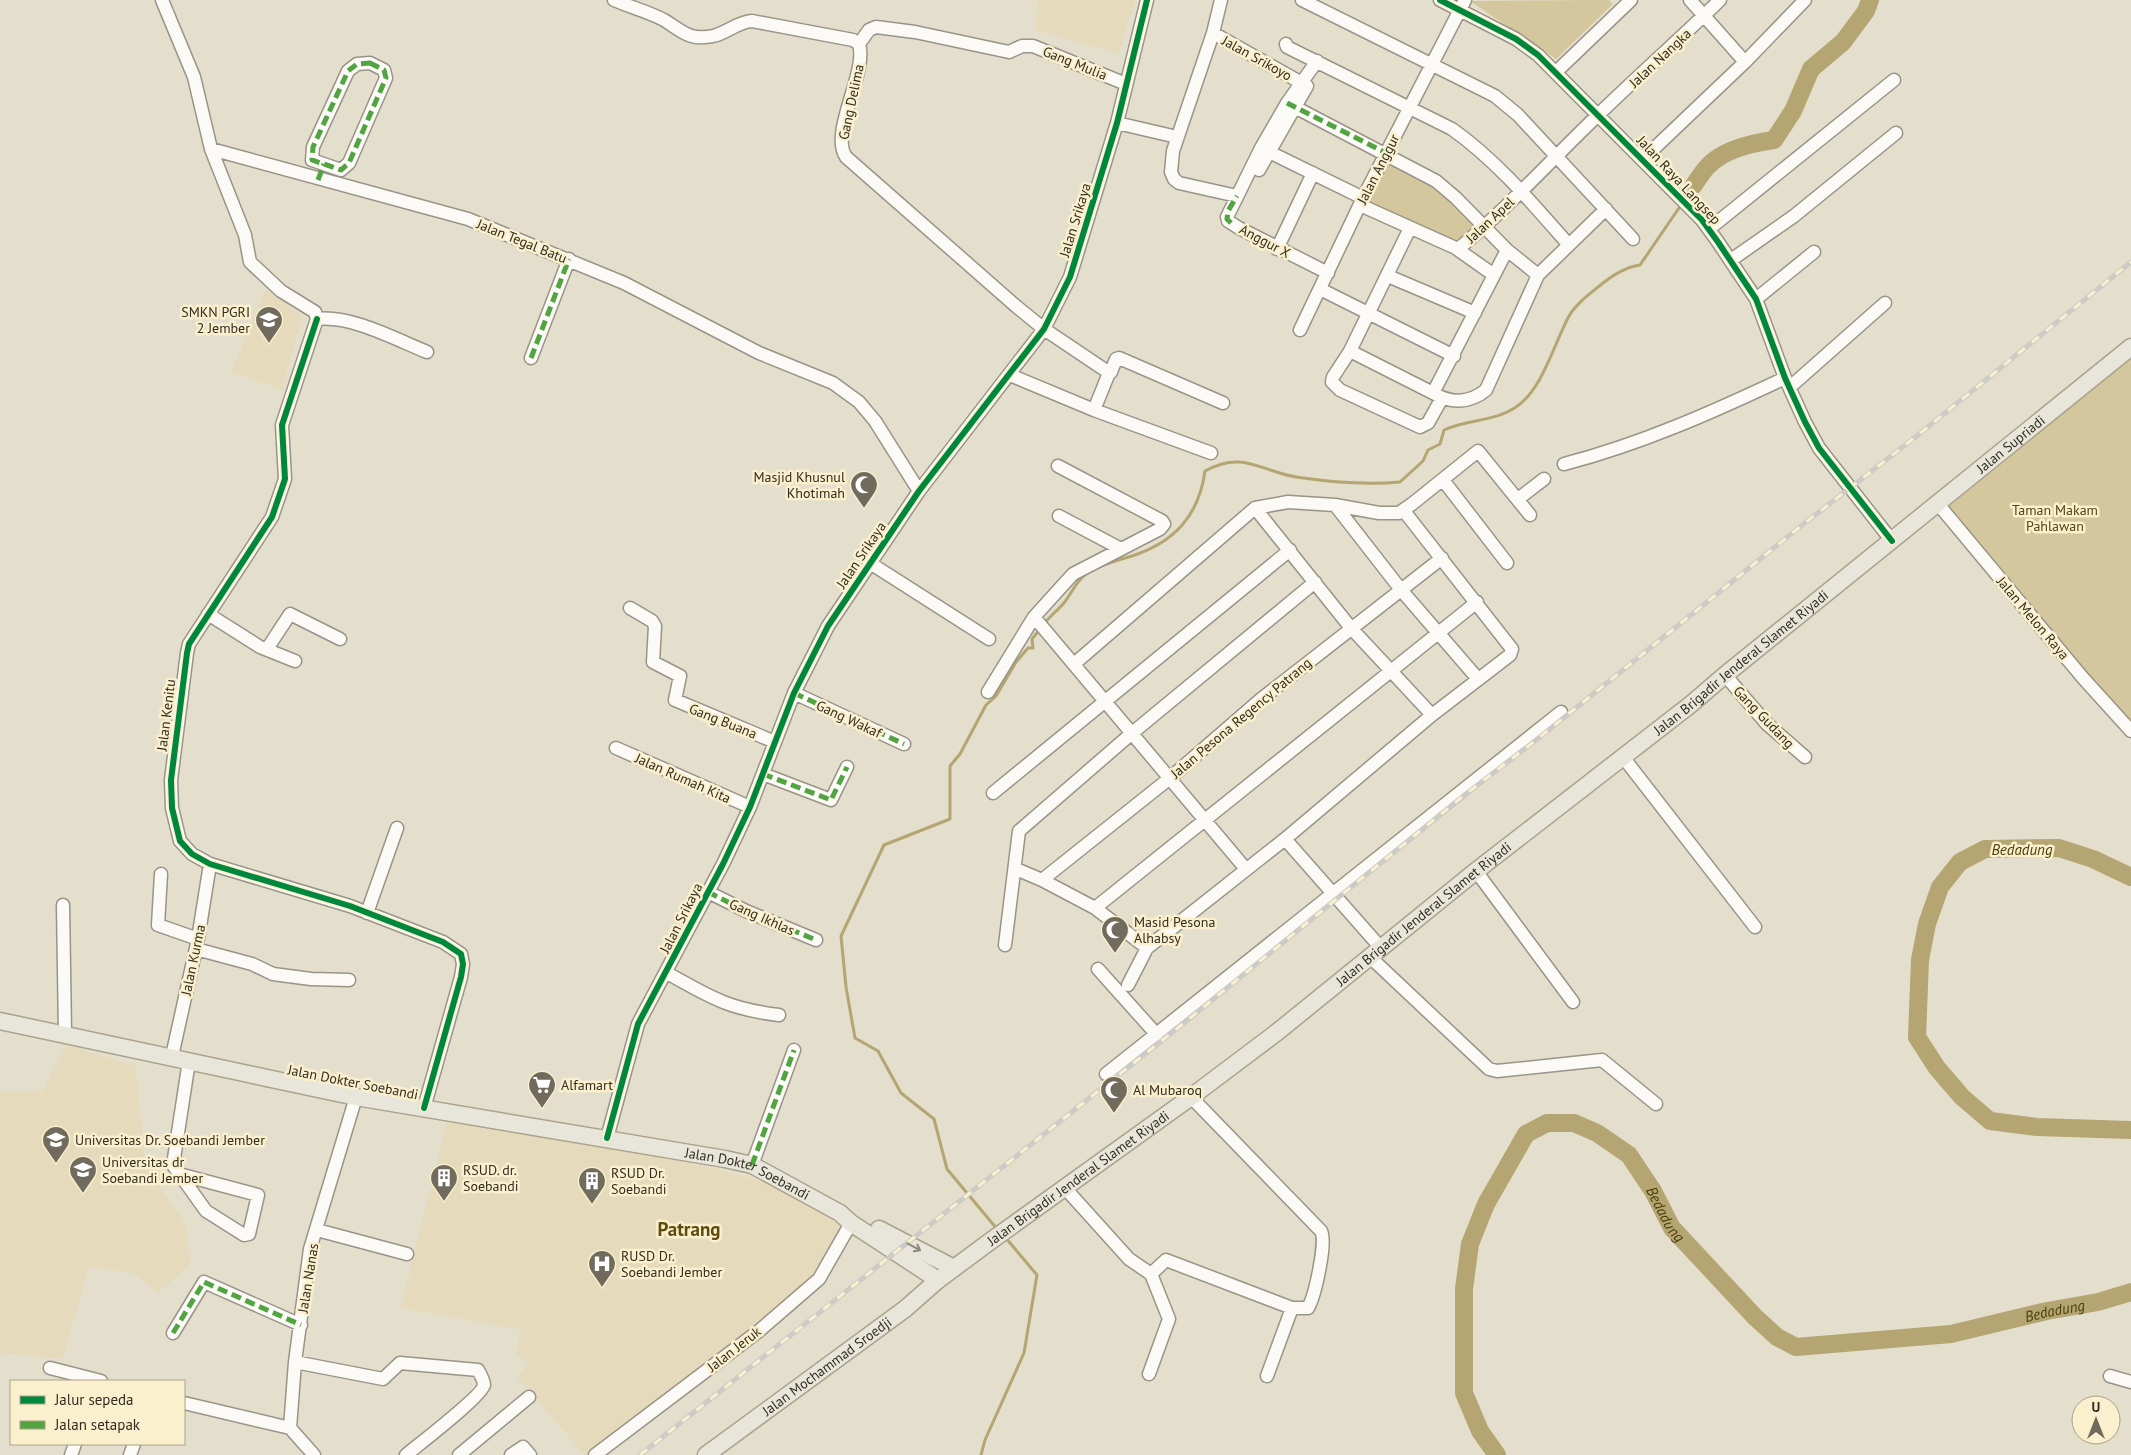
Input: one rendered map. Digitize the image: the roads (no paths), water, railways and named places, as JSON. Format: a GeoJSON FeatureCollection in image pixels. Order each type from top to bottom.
{"type":"FeatureCollection","features":[{"type":"Feature","properties":{"kind":"main road","name":"Jalan Supriadi"},"geometry":{"type":"LineString","coordinates":[[1892,541],[2131,348]]}},
{"type":"Feature","properties":{"kind":"main road","name":"Jalan Brigadir Jenderal Slamet Riyadi"},"geometry":{"type":"LineString","coordinates":[[946,1274],[1191,1097],[1476,871],[1690,705],[1892,541]]}},
{"type":"Feature","properties":{"kind":"main road","name":"Jalan Dokter Soebandi"},"geometry":{"type":"LineString","coordinates":[[0,1021],[65,1033],[356,1097],[606,1138],[752,1165],[846,1218],[855,1217],[946,1274]]}},
{"type":"Feature","properties":{"kind":"main road","name":"Jalan Mochammad Sroedji"},"geometry":{"type":"LineString","coordinates":[[706,1455],[906,1309],[946,1274]]}},
{"type":"Feature","properties":{"kind":"street"},"geometry":{"type":"LineString","coordinates":[[162,0],[194,77],[211,149],[245,235],[250,262],[281,291],[315,312],[317,319],[330,317],[345,320],[427,352]]}},
{"type":"Feature","properties":{"kind":"street","name":"Gang Delima"},"geometry":{"type":"LineString","coordinates":[[614,0],[664,20],[682,34],[702,38],[716,36],[742,22],[752,21],[853,40],[859,44],[860,58],[847,112],[842,143],[844,154],[1044,329]]}},
{"type":"Feature","properties":{"kind":"street","name":"Jalan Srikaya"},"geometry":{"type":"LineString","coordinates":[[606,1138],[638,1024],[667,973],[750,807],[794,693],[828,626],[919,491],[1044,329],[1070,277],[1082,244],[1116,123],[1147,0]]}},
{"type":"Feature","properties":{"kind":"street"},"geometry":{"type":"LineString","coordinates":[[1220,0],[1213,33],[1177,137],[1171,169],[1176,181],[1237,196],[1291,105],[1301,83],[1317,61]]}},
{"type":"Feature","properties":{"kind":"street"},"geometry":{"type":"LineString","coordinates":[[1302,0],[1495,96],[1518,115],[1633,239]]}},
{"type":"Feature","properties":{"kind":"street","name":"Jalan Raya Langsep"},"geometry":{"type":"LineString","coordinates":[[1440,0],[1462,5],[1516,39],[1556,72],[1697,214],[1731,260],[1756,299],[1788,382],[1805,422],[1819,448],[1892,541]]}},
{"type":"Feature","properties":{"kind":"street"},"geometry":{"type":"LineString","coordinates":[[1690,0],[1705,14],[1745,62]]}},
{"type":"Feature","properties":{"kind":"street","name":"Jalan Nangka"},"geometry":{"type":"LineString","coordinates":[[1598,115],[1720,0]]}},
{"type":"Feature","properties":{"kind":"street"},"geometry":{"type":"LineString","coordinates":[[1643,159],[1745,62],[1806,0]]}},
{"type":"Feature","properties":{"kind":"street"},"geometry":{"type":"LineString","coordinates":[[1556,72],[1626,2]]}},
{"type":"Feature","properties":{"kind":"street","name":"Jalan Anggur"},"geometry":{"type":"LineString","coordinates":[[1300,330],[1362,201],[1462,5]]}},
{"type":"Feature","properties":{"kind":"street","name":"Gang Mulia"},"geometry":{"type":"LineString","coordinates":[[859,44],[869,30],[876,26],[1009,52],[1022,46],[1034,46],[1126,84]]}},
{"type":"Feature","properties":{"kind":"street","name":"Jalan Srikoyo"},"geometry":{"type":"LineString","coordinates":[[1213,33],[1301,83]]}},
{"type":"Feature","properties":{"kind":"street"},"geometry":{"type":"LineString","coordinates":[[1286,44],[1287,47],[1452,129],[1492,160],[1568,244]]}},
{"type":"Feature","properties":{"kind":"street"},"geometry":{"type":"LineString","coordinates":[[362,63],[380,66],[384,70],[386,78],[349,163],[341,170],[324,164],[312,160],[312,147],[348,71],[362,63]]}},
{"type":"Feature","properties":{"kind":"street"},"geometry":{"type":"LineString","coordinates":[[1709,229],[1894,80]]}},
{"type":"Feature","properties":{"kind":"street"},"geometry":{"type":"LineString","coordinates":[[1291,105],[1386,153],[1436,181],[1507,250],[1538,275]]}},
{"type":"Feature","properties":{"kind":"street","name":"Jalan Apel"},"geometry":{"type":"LineString","coordinates":[[1265,150],[1313,173],[1410,228],[1457,249],[1521,191],[1598,115]]}},
{"type":"Feature","properties":{"kind":"street"},"geometry":{"type":"LineString","coordinates":[[1116,123],[1177,137]]}},
{"type":"Feature","properties":{"kind":"street"},"geometry":{"type":"LineString","coordinates":[[1731,260],[1794,216],[1896,134]]}},
{"type":"Feature","properties":{"kind":"street","name":"Jalan Tegal Batu"},"geometry":{"type":"LineString","coordinates":[[211,149],[318,180],[468,219],[624,283],[760,353],[844,389],[859,402],[875,421],[919,491]]}},
{"type":"Feature","properties":{"kind":"street"},"geometry":{"type":"LineString","coordinates":[[1231,223],[1265,150]]}},
{"type":"Feature","properties":{"kind":"street"},"geometry":{"type":"LineString","coordinates":[[318,180],[324,164]]}},
{"type":"Feature","properties":{"kind":"street"},"geometry":{"type":"LineString","coordinates":[[1278,249],[1313,173]]}},
{"type":"Feature","properties":{"kind":"street","name":"Anggur X"},"geometry":{"type":"LineString","coordinates":[[1237,196],[1227,214],[1227,219],[1231,223],[1278,249],[1328,273]]}},
{"type":"Feature","properties":{"kind":"street"},"geometry":{"type":"LineString","coordinates":[[1350,350],[1437,396],[1460,400],[1474,397],[1486,390],[1538,275],[1568,244],[1606,210]]}},
{"type":"Feature","properties":{"kind":"street"},"geometry":{"type":"LineString","coordinates":[[1410,228],[1369,314],[1350,350],[1332,377],[1333,384],[1340,390],[1420,427],[1427,425],[1454,356],[1507,250]]}},
{"type":"Feature","properties":{"kind":"street"},"geometry":{"type":"LineString","coordinates":[[1457,249],[1494,275]]}},
{"type":"Feature","properties":{"kind":"street"},"geometry":{"type":"LineString","coordinates":[[1756,299],[1814,252]]}},
{"type":"Feature","properties":{"kind":"street"},"geometry":{"type":"LineString","coordinates":[[532,358],[569,259]]}},
{"type":"Feature","properties":{"kind":"street"},"geometry":{"type":"LineString","coordinates":[[1388,276],[1475,313]]}},
{"type":"Feature","properties":{"kind":"street"},"geometry":{"type":"LineString","coordinates":[[1320,289],[1454,356]]}},
{"type":"Feature","properties":{"kind":"street"},"geometry":{"type":"LineString","coordinates":[[1564,464],[1613,451],[1788,382],[1885,304]]}},
{"type":"Feature","properties":{"kind":"street","name":"Jalan Kenitu"},"geometry":{"type":"LineString","coordinates":[[317,319],[282,425],[283,487],[272,517],[189,644],[171,780],[172,808],[180,841],[192,854],[210,864],[314,894],[367,913],[443,942],[461,954],[463,964],[461,977],[424,1108]]}},
{"type":"Feature","properties":{"kind":"street"},"geometry":{"type":"LineString","coordinates":[[1044,329],[1109,373]]}},
{"type":"Feature","properties":{"kind":"street"},"geometry":{"type":"LineString","coordinates":[[1094,410],[1109,373],[1116,359],[1119,358],[1223,403]]}},
{"type":"Feature","properties":{"kind":"street"},"geometry":{"type":"LineString","coordinates":[[1010,375],[1094,410],[1211,453]]}},
{"type":"Feature","properties":{"kind":"street"},"geometry":{"type":"LineString","coordinates":[[1074,664],[1255,508],[1288,502],[1335,505],[1379,512],[1394,513],[1404,511],[1478,451],[1530,514]]}},
{"type":"Feature","properties":{"kind":"street"},"geometry":{"type":"LineString","coordinates":[[988,692],[1077,571],[1160,529],[1164,524],[1162,521],[1058,466]]}},
{"type":"Feature","properties":{"kind":"street"},"geometry":{"type":"LineString","coordinates":[[1518,499],[1544,479]]}},
{"type":"Feature","properties":{"kind":"street"},"geometry":{"type":"LineString","coordinates":[[1443,480],[1507,563]]}},
{"type":"Feature","properties":{"kind":"street","name":"Jalan Melon Raya"},"geometry":{"type":"LineString","coordinates":[[1938,504],[2083,678],[2131,731]]}},
{"type":"Feature","properties":{"kind":"street"},"geometry":{"type":"LineString","coordinates":[[1335,505],[1402,590],[1478,679]]}},
{"type":"Feature","properties":{"kind":"street"},"geometry":{"type":"LineString","coordinates":[[1255,508],[1351,628],[1432,715]]}},
{"type":"Feature","properties":{"kind":"street"},"geometry":{"type":"LineString","coordinates":[[1128,986],[1147,948],[1285,838],[1432,715],[1509,656],[1512,649],[1404,511]]}},
{"type":"Feature","properties":{"kind":"street"},"geometry":{"type":"LineString","coordinates":[[1059,516],[1121,549]]}},
{"type":"Feature","properties":{"kind":"street"},"geometry":{"type":"LineString","coordinates":[[993,793],[1290,550]]}},
{"type":"Feature","properties":{"kind":"street","name":"Jalan Pesona Regency Patrang"},"geometry":{"type":"LineString","coordinates":[[1042,880],[1170,778],[1260,700],[1442,558]]}},
{"type":"Feature","properties":{"kind":"street"},"geometry":{"type":"LineString","coordinates":[[870,563],[989,639]]}},
{"type":"Feature","properties":{"kind":"street"},"geometry":{"type":"LineString","coordinates":[[1005,945],[1020,831],[1131,734],[1315,582]]}},
{"type":"Feature","properties":{"kind":"street"},"geometry":{"type":"LineString","coordinates":[[1095,908],[1437,632],[1477,602]]}},
{"type":"Feature","properties":{"kind":"street","name":"Gang Buana"},"geometry":{"type":"LineString","coordinates":[[630,608],[652,621],[655,626],[653,662],[680,676],[675,700],[775,742]]}},
{"type":"Feature","properties":{"kind":"street"},"geometry":{"type":"LineString","coordinates":[[208,614],[267,649],[295,661]]}},
{"type":"Feature","properties":{"kind":"street"},"geometry":{"type":"LineString","coordinates":[[267,649],[290,614],[340,639]]}},
{"type":"Feature","properties":{"kind":"street"},"geometry":{"type":"LineString","coordinates":[[1039,622],[1245,868]]}},
{"type":"Feature","properties":{"kind":"street","name":"Gang Gudang"},"geometry":{"type":"LineString","coordinates":[[1725,675],[1768,724],[1805,758]]}},
{"type":"Feature","properties":{"kind":"street","name":"Gang Wakaf"},"geometry":{"type":"LineString","coordinates":[[794,693],[904,744]]}},
{"type":"Feature","properties":{"kind":"street"},"geometry":{"type":"LineString","coordinates":[[1106,1074],[1157,1035],[1196,1001],[1332,892],[1561,712]]}},
{"type":"Feature","properties":{"kind":"street","name":"Jalan Rumah Kita"},"geometry":{"type":"LineString","coordinates":[[616,748],[750,807]]}},
{"type":"Feature","properties":{"kind":"street"},"geometry":{"type":"LineString","coordinates":[[1623,757],[1755,927]]}},
{"type":"Feature","properties":{"kind":"street"},"geometry":{"type":"LineString","coordinates":[[763,774],[831,800],[847,767]]}},
{"type":"Feature","properties":{"kind":"street"},"geometry":{"type":"LineString","coordinates":[[367,913],[397,828]]}},
{"type":"Feature","properties":{"kind":"street"},"geometry":{"type":"LineString","coordinates":[[1285,838],[1332,892],[1375,953],[1484,1067],[1497,1071],[1602,1060],[1656,1104]]}},
{"type":"Feature","properties":{"kind":"street","name":"Jalan Kurma"},"geometry":{"type":"LineString","coordinates":[[172,1056],[197,944],[210,864]]}},
{"type":"Feature","properties":{"kind":"street"},"geometry":{"type":"LineString","coordinates":[[1016,869],[1042,880],[1095,908],[1147,948]]}},
{"type":"Feature","properties":{"kind":"street"},"geometry":{"type":"LineString","coordinates":[[1476,871],[1573,1002]]}},
{"type":"Feature","properties":{"kind":"street"},"geometry":{"type":"LineString","coordinates":[[161,874],[158,925],[197,944],[252,964],[273,974],[311,979],[349,980]]}},
{"type":"Feature","properties":{"kind":"street","name":"Gang Ikhlas"},"geometry":{"type":"LineString","coordinates":[[708,892],[746,911],[816,940]]}},
{"type":"Feature","properties":{"kind":"street"},"geometry":{"type":"LineString","coordinates":[[63,905],[65,1033]]}},
{"type":"Feature","properties":{"kind":"street"},"geometry":{"type":"LineString","coordinates":[[1098,969],[1157,1035]]}},
{"type":"Feature","properties":{"kind":"street"},"geometry":{"type":"LineString","coordinates":[[667,973],[725,1004],[745,1011],[778,1015]]}},
{"type":"Feature","properties":{"kind":"street"},"geometry":{"type":"LineString","coordinates":[[752,1165],[794,1050]]}},
{"type":"Feature","properties":{"kind":"street"},"geometry":{"type":"LineString","coordinates":[[179,1174],[258,1194],[249,1234],[244,1235],[206,1211],[179,1174],[172,1161],[189,1060]]}},
{"type":"Feature","properties":{"kind":"street","name":"Jalan Nanas"},"geometry":{"type":"LineString","coordinates":[[290,1428],[295,1362],[310,1249],[356,1097]]}},
{"type":"Feature","properties":{"kind":"street"},"geometry":{"type":"LineString","coordinates":[[1151,1274],[1166,1260],[1292,1308],[1306,1308],[1310,1304],[1324,1243],[1323,1235],[1191,1097]]}},
{"type":"Feature","properties":{"kind":"street"},"geometry":{"type":"LineString","coordinates":[[1065,1188],[1129,1259],[1151,1274],[1169,1319],[1149,1374]]}},
{"type":"Feature","properties":{"kind":"street","name":"Jalan Jeruk"},"geometry":{"type":"LineString","coordinates":[[595,1455],[760,1330],[819,1279],[846,1218]]}},
{"type":"Feature","properties":{"kind":"street"},"geometry":{"type":"LineString","coordinates":[[317,1230],[407,1254]]}},
{"type":"Feature","properties":{"kind":"street"},"geometry":{"type":"LineString","coordinates":[[173,1332],[204,1282],[301,1324]]}},
{"type":"Feature","properties":{"kind":"street"},"geometry":{"type":"LineString","coordinates":[[1267,1376],[1292,1308]]}},
{"type":"Feature","properties":{"kind":"street"},"geometry":{"type":"LineString","coordinates":[[295,1362],[380,1378],[386,1378],[400,1363],[475,1369],[481,1377],[482,1388],[459,1411],[406,1455]]}},
{"type":"Feature","properties":{"kind":"street"},"geometry":{"type":"LineString","coordinates":[[50,1368],[97,1380]]}},
{"type":"Feature","properties":{"kind":"street"},"geometry":{"type":"LineString","coordinates":[[2110,1376],[2131,1382]]}},
{"type":"Feature","properties":{"kind":"street"},"geometry":{"type":"LineString","coordinates":[[459,1455],[529,1397]]}},
{"type":"Feature","properties":{"kind":"street"},"geometry":{"type":"LineString","coordinates":[[185,1403],[290,1428],[314,1455]]}},
{"type":"Feature","properties":{"kind":"street"},"geometry":{"type":"LineString","coordinates":[[511,1455],[523,1447],[530,1455]]}},
{"type":"Feature","properties":{"kind":"waterway"},"geometry":{"type":"LineString","coordinates":[[1694,185],[1708,166],[1722,155],[1748,145],[1774,140],[1793,111],[1811,69],[1843,42],[1866,11],[1870,0]]}},
{"type":"Feature","properties":{"kind":"waterway"},"geometry":{"type":"LineString","coordinates":[[1685,197],[1694,185]]}},
{"type":"Feature","properties":{"kind":"waterway"},"geometry":{"type":"LineString","coordinates":[[1044,624],[1063,604],[1086,574],[1102,565],[1147,550],[1172,535],[1191,514],[1202,487],[1205,471],[1218,465],[1241,462],[1296,477],[1335,482],[1400,482],[1423,461],[1428,450],[1440,444],[1444,430],[1453,426],[1490,418],[1516,407],[1533,390],[1568,318],[1579,303],[1612,277],[1625,269],[1640,265],[1681,205]]}},
{"type":"Feature","properties":{"kind":"waterway"},"geometry":{"type":"LineString","coordinates":[[997,1229],[947,1169],[934,1119],[901,1093],[878,1051],[855,1038],[846,987],[841,936],[884,845],[950,819],[950,766],[960,754],[986,705],[996,696],[1016,662],[1028,648],[1033,648],[1032,639],[1040,629]]}},
{"type":"Feature","properties":{"kind":"waterway","name":"Bedadung"},"geometry":{"type":"LineString","coordinates":[[2131,877],[2093,859],[2059,848],[1985,849],[1960,862],[1940,887],[1927,924],[1920,960],[1917,1037],[1937,1068],[1962,1097],[1990,1121],[2037,1127],[2131,1130]]}},
{"type":"Feature","properties":{"kind":"waterway","name":"Bedadung"},"geometry":{"type":"LineString","coordinates":[[1497,1455],[1480,1431],[1464,1393],[1464,1289],[1470,1244],[1486,1204],[1526,1134],[1547,1123],[1574,1123],[1597,1133],[1629,1155],[1653,1191],[1672,1228],[1755,1317],[1777,1337],[1796,1347],[1951,1334],[2047,1311],[2098,1302],[2131,1292]]}},
{"type":"Feature","properties":{"kind":"waterway"},"geometry":{"type":"LineString","coordinates":[[981,1455],[985,1440],[1024,1353],[1037,1275],[1005,1237]]}},
{"type":"Feature","properties":{"kind":"railway"},"geometry":{"type":"LineString","coordinates":[[640,1455],[1179,1027],[1462,797],[1540,737],[1801,526],[1913,439],[2131,262]]}},
{"type":"Feature","properties":{"kind":"place","name":"SMKN PGRI 2 Jember"},"geometry":{"type":"Point","coordinates":[269,344]}},
{"type":"Feature","properties":{"kind":"place","name":"Masjid Khusnul Khotimah"},"geometry":{"type":"Point","coordinates":[864,509]}},
{"type":"Feature","properties":{"kind":"place","name":"Masid Pesona Alhabsy"},"geometry":{"type":"Point","coordinates":[1115,954]}},
{"type":"Feature","properties":{"kind":"place","name":"Alfamart"},"geometry":{"type":"Point","coordinates":[542,1109]}},
{"type":"Feature","properties":{"kind":"place","name":"Al Mubaroq"},"geometry":{"type":"Point","coordinates":[1114,1114]}},
{"type":"Feature","properties":{"kind":"place","name":"Universitas Dr. Soebandi Jember"},"geometry":{"type":"Point","coordinates":[56,1164]}},
{"type":"Feature","properties":{"kind":"place","name":"Universitas dr Soebandi Jember"},"geometry":{"type":"Point","coordinates":[83,1194]}},
{"type":"Feature","properties":{"kind":"place","name":"RSUD. dr. Soebandi"},"geometry":{"type":"Point","coordinates":[444,1202]}},
{"type":"Feature","properties":{"kind":"place","name":"RSUD Dr. Soebandi"},"geometry":{"type":"Point","coordinates":[592,1205]}},
{"type":"Feature","properties":{"kind":"place","name":"RUSD Dr. Soebandi Jember"},"geometry":{"type":"Point","coordinates":[602,1288]}},
{"type":"Feature","properties":{"kind":"district","name":"Patrang"},"geometry":{"type":"Point","coordinates":[689,1229]}},
{"type":"Feature","properties":{"kind":"park label","name":"Taman Makam Pahlawan"},"geometry":{"type":"Point","coordinates":[2055,518]}}]}
